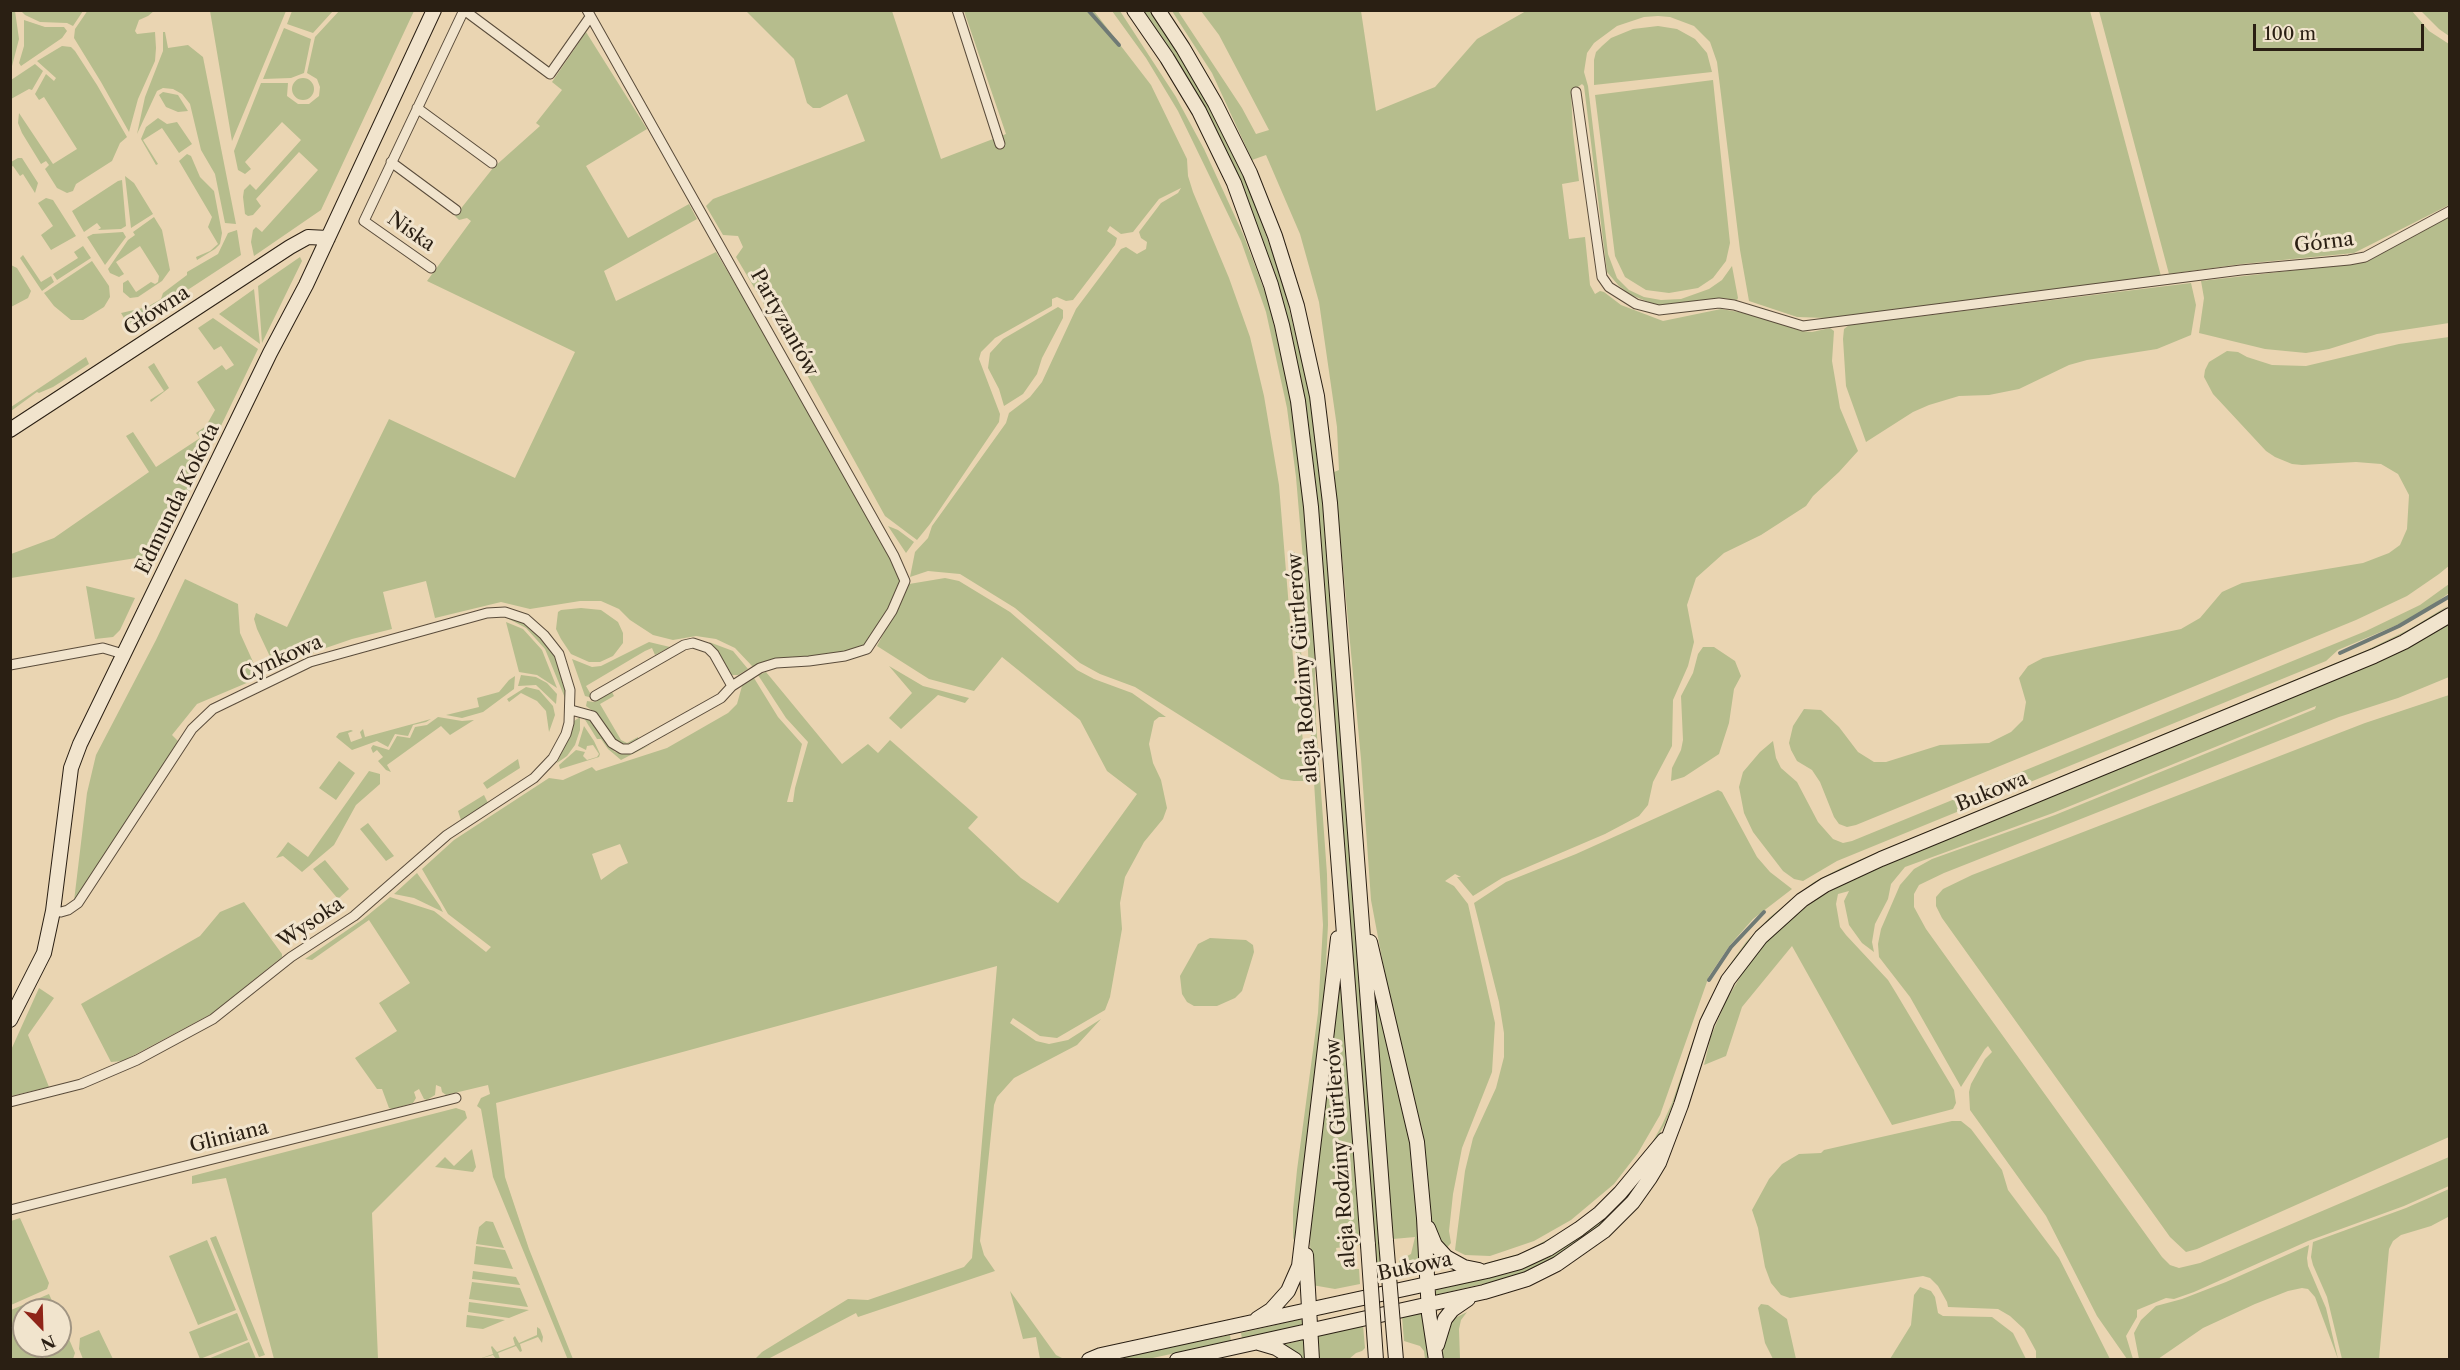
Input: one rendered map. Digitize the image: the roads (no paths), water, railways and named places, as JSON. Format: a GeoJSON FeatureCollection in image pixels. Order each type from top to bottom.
{"type":"FeatureCollection","features":[{"type":"Feature","properties":{"kind":"main road","name":"Edmunda Kokota"},"geometry":{"type":"LineString","coordinates":[[10,1020],[44,953],[53,911],[71,768],[80,744],[328,238],[434,10]]}},
{"type":"Feature","properties":{"kind":"main road","name":"aleja Rodziny Gürtlerów"},"geometry":{"type":"LineString","coordinates":[[1134,10],[1167,58],[1218,149],[1234,183],[1258,246],[1282,325],[1298,401],[1311,507],[1376,1359]]}},
{"type":"Feature","properties":{"kind":"main road","name":"aleja Rodziny Gürtlerów"},"geometry":{"type":"LineString","coordinates":[[1158,10],[1215,103],[1250,174],[1275,236],[1297,306],[1317,396],[1330,502],[1396,1359]]}},
{"type":"Feature","properties":{"kind":"main road","name":"Główna"},"geometry":{"type":"LineString","coordinates":[[10,430],[300,241],[316,236],[328,238]]}},
{"type":"Feature","properties":{"kind":"main road","name":"Bukowa"},"geometry":{"type":"LineString","coordinates":[[1177,1359],[1484,1292],[1527,1279],[1557,1264],[1604,1231],[1633,1202],[1650,1178],[1659,1163],[1681,1106],[1707,1023],[1728,980],[1761,937],[1802,900],[1825,885],[1881,859],[2374,656],[2404,642],[2450,615]]}},
{"type":"Feature","properties":{"kind":"main road"},"geometry":{"type":"LineString","coordinates":[[1359,899],[1412,1116],[1424,1218],[1428,1305],[1436,1359]]}},
{"type":"Feature","properties":{"kind":"main road"},"geometry":{"type":"LineString","coordinates":[[1239,1326],[1266,1314],[1288,1291],[1299,1266],[1341,909]]}},
{"type":"Feature","properties":{"kind":"main road","name":"Bukowa"},"geometry":{"type":"LineString","coordinates":[[1089,1359],[1520,1262],[1548,1249],[1579,1229],[1620,1193],[1669,1134]]}},
{"type":"Feature","properties":{"kind":"main road"},"geometry":{"type":"LineString","coordinates":[[1424,1218],[1435,1245],[1446,1257],[1469,1269],[1486,1271]]}},
{"type":"Feature","properties":{"kind":"main road"},"geometry":{"type":"LineString","coordinates":[[1304,1223],[1312,1359]]}},
{"type":"Feature","properties":{"kind":"main road"},"geometry":{"type":"LineString","coordinates":[[1436,1359],[1438,1339],[1445,1319],[1458,1305],[1484,1292]]}},
{"type":"Feature","properties":{"kind":"main road"},"geometry":{"type":"LineString","coordinates":[[1257,1342],[1276,1348],[1295,1359]]}},
{"type":"Feature","properties":{"kind":"street","name":"Niska"},"geometry":{"type":"LineString","coordinates":[[431,268],[364,221],[464,10],[550,75],[589,14]]}},
{"type":"Feature","properties":{"kind":"street"},"geometry":{"type":"LineString","coordinates":[[957,10],[1000,144]]}},
{"type":"Feature","properties":{"kind":"street","name":"Partyzantów"},"geometry":{"type":"LineString","coordinates":[[589,14],[905,581],[892,611],[871,646],[845,656],[809,662],[769,664],[732,686]]}},
{"type":"Feature","properties":{"kind":"street","name":"Górna"},"geometry":{"type":"LineString","coordinates":[[1576,92],[1602,277],[1609,287],[1636,304],[1659,310],[1719,303],[1734,305],[1803,326],[2365,257],[2450,212]]}},
{"type":"Feature","properties":{"kind":"street"},"geometry":{"type":"LineString","coordinates":[[417,108],[492,163]]}},
{"type":"Feature","properties":{"kind":"street"},"geometry":{"type":"LineString","coordinates":[[391,162],[456,210]]}},
{"type":"Feature","properties":{"kind":"street","name":"Cynkowa"},"geometry":{"type":"LineString","coordinates":[[53,911],[68,910],[78,903],[202,717],[213,709],[310,662],[487,613],[505,612],[526,619],[552,644],[564,665],[571,706]]}},
{"type":"Feature","properties":{"kind":"street"},"geometry":{"type":"LineString","coordinates":[[571,706],[593,716],[612,743],[626,750],[663,732],[721,698],[732,686],[714,654],[708,648],[693,643],[684,645],[595,696]]}},
{"type":"Feature","properties":{"kind":"street"},"geometry":{"type":"LineString","coordinates":[[10,665],[102,648],[123,654]]}},
{"type":"Feature","properties":{"kind":"street","name":"Wysoka"},"geometry":{"type":"LineString","coordinates":[[10,1102],[81,1084],[137,1060],[213,1019],[291,957],[354,916],[447,834],[534,778],[544,769],[560,746],[566,734],[571,706]]}},
{"type":"Feature","properties":{"kind":"street","name":"Gliniana"},"geometry":{"type":"LineString","coordinates":[[10,1210],[456,1098]]}},
{"type":"Feature","properties":{"kind":"waterway"},"geometry":{"type":"LineString","coordinates":[[1088,10],[1119,45]]}},
{"type":"Feature","properties":{"kind":"waterway"},"geometry":{"type":"LineString","coordinates":[[2340,653],[2399,626],[2450,596]]}},
{"type":"Feature","properties":{"kind":"waterway"},"geometry":{"type":"LineString","coordinates":[[1709,980],[1731,947],[1764,912]]}}]}
